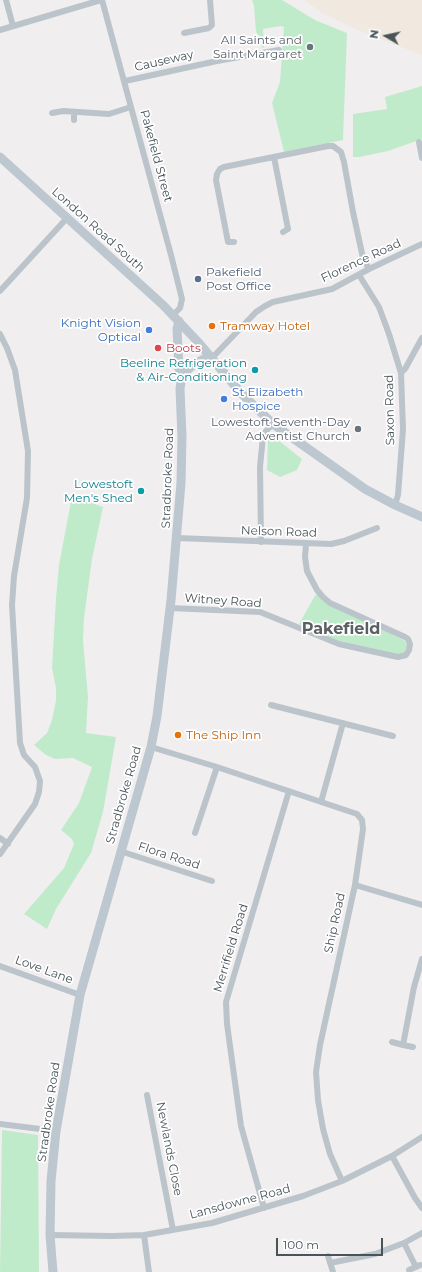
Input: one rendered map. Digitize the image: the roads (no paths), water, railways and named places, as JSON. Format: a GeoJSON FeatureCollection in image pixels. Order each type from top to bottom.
{"type":"FeatureCollection","features":[{"type":"Feature","properties":{"kind":"main road","name":"London Road South"},"geometry":{"type":"LineString","coordinates":[[0,157],[176,318],[241,393],[273,424],[365,489],[422,517]]}},
{"type":"Feature","properties":{"kind":"main road","name":"Stradbroke Road"},"geometry":{"type":"LineString","coordinates":[[53,1272],[50,1235],[51,1181],[56,1131],[80,994],[151,747],[157,716],[170,608],[181,483],[182,437],[180,389],[182,375],[179,369],[176,318]]}},
{"type":"Feature","properties":{"kind":"main road"},"geometry":{"type":"LineString","coordinates":[[182,375],[192,366],[210,357]]}},
{"type":"Feature","properties":{"kind":"street"},"geometry":{"type":"LineString","coordinates":[[6,0],[13,26]]}},
{"type":"Feature","properties":{"kind":"street"},"geometry":{"type":"LineString","coordinates":[[0,30],[101,0]]}},
{"type":"Feature","properties":{"kind":"street","name":"Pakefield Street"},"geometry":{"type":"LineString","coordinates":[[101,0],[125,82],[182,299],[176,318]]}},
{"type":"Feature","properties":{"kind":"street"},"geometry":{"type":"LineString","coordinates":[[184,33],[209,28],[212,25],[210,0]]}},
{"type":"Feature","properties":{"kind":"street","name":"Causeway"},"geometry":{"type":"LineString","coordinates":[[125,82],[217,61],[279,50]]}},
{"type":"Feature","properties":{"kind":"street"},"geometry":{"type":"LineString","coordinates":[[52,113],[63,111],[109,114],[131,107]]}},
{"type":"Feature","properties":{"kind":"street"},"geometry":{"type":"LineString","coordinates":[[74,112],[74,120]]}},
{"type":"Feature","properties":{"kind":"street"},"geometry":{"type":"LineString","coordinates":[[419,142],[422,158]]}},
{"type":"Feature","properties":{"kind":"street"},"geometry":{"type":"LineString","coordinates":[[228,243],[216,180],[220,169],[333,146],[341,152],[344,162],[363,258],[368,269]]}},
{"type":"Feature","properties":{"kind":"street"},"geometry":{"type":"LineString","coordinates":[[274,157],[289,230]]}},
{"type":"Feature","properties":{"kind":"street"},"geometry":{"type":"LineString","coordinates":[[0,291],[67,218]]}},
{"type":"Feature","properties":{"kind":"street","name":"Florence Road"},"geometry":{"type":"LineString","coordinates":[[210,357],[264,306],[273,302],[332,289],[368,269],[422,244]]}},
{"type":"Feature","properties":{"kind":"street","name":"Saxon Road"},"geometry":{"type":"LineString","coordinates":[[359,275],[379,307],[390,334],[401,373],[403,429],[396,505]]}},
{"type":"Feature","properties":{"kind":"street"},"geometry":{"type":"LineString","coordinates":[[0,334],[15,370],[28,451],[27,498],[14,576],[12,605],[20,743],[24,755],[34,767],[40,781],[39,792],[35,804],[0,854]]}},
{"type":"Feature","properties":{"kind":"street"},"geometry":{"type":"LineString","coordinates":[[401,373],[405,369],[422,338]]}},
{"type":"Feature","properties":{"kind":"street"},"geometry":{"type":"LineString","coordinates":[[261,542],[260,467],[263,436],[266,430],[273,424]]}},
{"type":"Feature","properties":{"kind":"street","name":"Nelson Road"},"geometry":{"type":"LineString","coordinates":[[177,538],[331,544],[344,541],[376,528]]}},
{"type":"Feature","properties":{"kind":"street","name":"Witney Road"},"geometry":{"type":"LineString","coordinates":[[170,608],[260,612],[339,644],[398,656],[406,655],[410,644],[405,637],[330,603],[323,597],[314,585],[307,571],[305,557],[306,544]]}},
{"type":"Feature","properties":{"kind":"street"},"geometry":{"type":"LineString","coordinates":[[271,705],[393,736]]}},
{"type":"Feature","properties":{"kind":"street"},"geometry":{"type":"LineString","coordinates":[[321,802],[343,724]]}},
{"type":"Feature","properties":{"kind":"street","name":"Ship Road"},"geometry":{"type":"LineString","coordinates":[[151,747],[217,767],[357,814],[362,820],[355,885],[320,1045],[316,1072],[318,1100],[323,1129],[330,1154],[342,1181]]}},
{"type":"Feature","properties":{"kind":"street"},"geometry":{"type":"LineString","coordinates":[[195,833],[217,767]]}},
{"type":"Feature","properties":{"kind":"street","name":"Merrifield Road"},"geometry":{"type":"LineString","coordinates":[[264,1208],[241,1126],[227,1024],[226,1002],[289,791]]}},
{"type":"Feature","properties":{"kind":"street"},"geometry":{"type":"LineString","coordinates":[[0,838],[8,844]]}},
{"type":"Feature","properties":{"kind":"street","name":"Flora Road"},"geometry":{"type":"LineString","coordinates":[[120,851],[212,881]]}},
{"type":"Feature","properties":{"kind":"street"},"geometry":{"type":"LineString","coordinates":[[355,885],[422,905]]}},
{"type":"Feature","properties":{"kind":"street"},"geometry":{"type":"LineString","coordinates":[[403,1045],[414,987],[422,959]]}},
{"type":"Feature","properties":{"kind":"street","name":"Love Lane"},"geometry":{"type":"LineString","coordinates":[[0,966],[80,994]]}},
{"type":"Feature","properties":{"kind":"street"},"geometry":{"type":"LineString","coordinates":[[392,1042],[413,1047]]}},
{"type":"Feature","properties":{"kind":"street","name":"Newlands Close"},"geometry":{"type":"LineString","coordinates":[[147,1095],[174,1230]]}},
{"type":"Feature","properties":{"kind":"street"},"geometry":{"type":"LineString","coordinates":[[0,1124],[56,1131]]}},
{"type":"Feature","properties":{"kind":"street","name":"Lansdowne Road"},"geometry":{"type":"LineString","coordinates":[[50,1235],[144,1235],[212,1223],[303,1196],[342,1181],[392,1156],[422,1137]]}},
{"type":"Feature","properties":{"kind":"street"},"geometry":{"type":"LineString","coordinates":[[392,1156],[422,1208]]}},
{"type":"Feature","properties":{"kind":"street"},"geometry":{"type":"LineString","coordinates":[[330,1263],[375,1254],[404,1244],[422,1233]]}},
{"type":"Feature","properties":{"kind":"street"},"geometry":{"type":"LineString","coordinates":[[144,1235],[149,1272]]}},
{"type":"Feature","properties":{"kind":"street"},"geometry":{"type":"LineString","coordinates":[[404,1244],[418,1266],[409,1270]]}},
{"type":"Feature","properties":{"kind":"street"},"geometry":{"type":"LineString","coordinates":[[328,1256],[333,1272]]}},
{"type":"Feature","properties":{"kind":"place","name":"All Saints and Saint Margaret"},"geometry":{"type":"Point","coordinates":[310,47]}},
{"type":"Feature","properties":{"kind":"place","name":"Pakefield Post Office"},"geometry":{"type":"Point","coordinates":[198,279]}},
{"type":"Feature","properties":{"kind":"place","name":"Tramway Hotel"},"geometry":{"type":"Point","coordinates":[212,326]}},
{"type":"Feature","properties":{"kind":"place","name":"Knight Vision Optical"},"geometry":{"type":"Point","coordinates":[149,330]}},
{"type":"Feature","properties":{"kind":"place","name":"Boots"},"geometry":{"type":"Point","coordinates":[158,348]}},
{"type":"Feature","properties":{"kind":"place","name":"Beeline Refrigeration & Air-Conditioning"},"geometry":{"type":"Point","coordinates":[255,370]}},
{"type":"Feature","properties":{"kind":"place","name":"St Elizabeth Hospice"},"geometry":{"type":"Point","coordinates":[224,399]}},
{"type":"Feature","properties":{"kind":"place","name":"Lowestoft Seventh-Day Adventist Church"},"geometry":{"type":"Point","coordinates":[358,429]}},
{"type":"Feature","properties":{"kind":"place","name":"Lowestoft Men's Shed"},"geometry":{"type":"Point","coordinates":[141,491]}},
{"type":"Feature","properties":{"kind":"place","name":"The Ship Inn"},"geometry":{"type":"Point","coordinates":[178,735]}},
{"type":"Feature","properties":{"kind":"district","name":"Pakefield"},"geometry":{"type":"Point","coordinates":[341,629]}}]}
